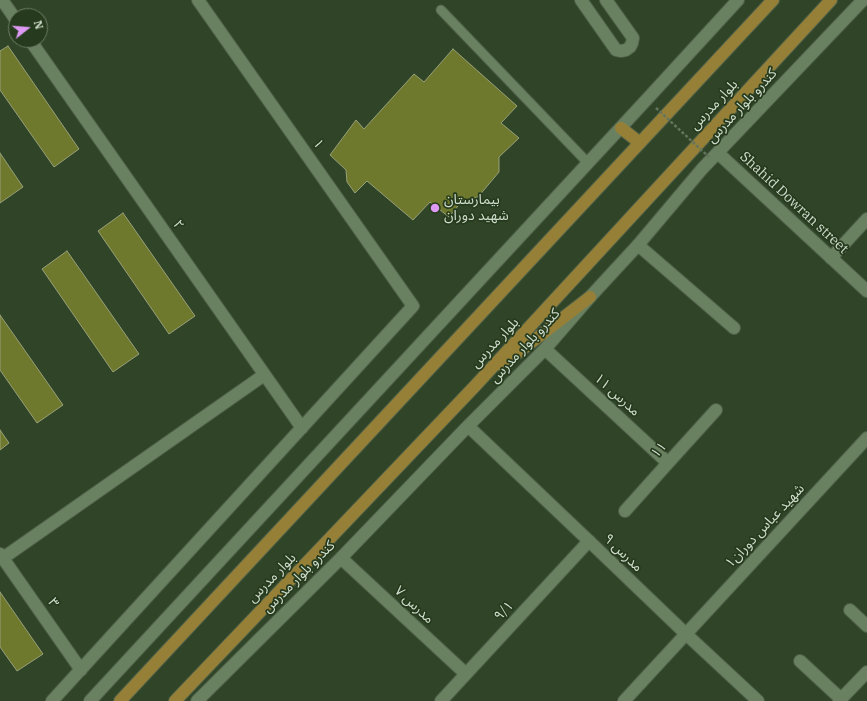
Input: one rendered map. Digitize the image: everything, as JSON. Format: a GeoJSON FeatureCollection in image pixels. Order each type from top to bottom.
{"type":"FeatureCollection","features":[{"type":"Feature","properties":{"kind":"main road","name":"بلوار مدرس"},"geometry":{"type":"LineString","coordinates":[[120,701],[773,0]]}},
{"type":"Feature","properties":{"kind":"main road","name":"بلوار مدرس"},"geometry":{"type":"LineString","coordinates":[[175,701],[475,386],[831,0]]}},
{"type":"Feature","properties":{"kind":"main road"},"geometry":{"type":"LineString","coordinates":[[621,128],[640,143]]}},
{"type":"Feature","properties":{"kind":"main road"},"geometry":{"type":"LineString","coordinates":[[475,386],[590,297]]}},
{"type":"Feature","properties":{"kind":"street"},"geometry":{"type":"LineString","coordinates":[[2,0],[8,9]]}},
{"type":"Feature","properties":{"kind":"street","name":"۱"},"geometry":{"type":"LineString","coordinates":[[198,0],[413,306],[302,428]]}},
{"type":"Feature","properties":{"kind":"street"},"geometry":{"type":"LineString","coordinates":[[581,0],[616,50],[626,50],[630,47],[633,38],[606,0]]}},
{"type":"Feature","properties":{"kind":"street"},"geometry":{"type":"LineString","coordinates":[[90,701],[738,0]]}},
{"type":"Feature","properties":{"kind":"street","name":"کندرو بلوار مدرس"},"geometry":{"type":"LineString","coordinates":[[197,701],[341,558],[468,426],[545,349],[638,245],[713,155],[863,0]]}},
{"type":"Feature","properties":{"kind":"street","name":"۲"},"geometry":{"type":"LineString","coordinates":[[36,48],[302,428]]}},
{"type":"Feature","properties":{"kind":"street","name":"Shahid Dowran street"},"geometry":{"type":"LineString","coordinates":[[713,155],[867,291]]}},
{"type":"Feature","properties":{"kind":"street"},"geometry":{"type":"LineString","coordinates":[[831,258],[867,219]]}},
{"type":"Feature","properties":{"kind":"street"},"geometry":{"type":"LineString","coordinates":[[638,245],[734,328]]}},
{"type":"Feature","properties":{"kind":"street","name":"مدرس ۱۱"},"geometry":{"type":"LineString","coordinates":[[545,349],[668,462]]}},
{"type":"Feature","properties":{"kind":"street"},"geometry":{"type":"LineString","coordinates":[[1,556],[264,375]]}},
{"type":"Feature","properties":{"kind":"street","name":"۱۱"},"geometry":{"type":"LineString","coordinates":[[625,511],[716,410]]}},
{"type":"Feature","properties":{"kind":"street","name":"مدرس ۹"},"geometry":{"type":"LineString","coordinates":[[468,426],[758,701]]}},
{"type":"Feature","properties":{"kind":"street"},"geometry":{"type":"LineString","coordinates":[[52,701],[302,428]]}},
{"type":"Feature","properties":{"kind":"street","name":"شهید عباس دوران۱"},"geometry":{"type":"LineString","coordinates":[[624,701],[867,438]]}},
{"type":"Feature","properties":{"kind":"street","name":"۹/۱"},"geometry":{"type":"LineString","coordinates":[[441,701],[589,541]]}},
{"type":"Feature","properties":{"kind":"street","name":"۳"},"geometry":{"type":"LineString","coordinates":[[1,556],[81,670]]}},
{"type":"Feature","properties":{"kind":"street","name":"مدرس ۷"},"geometry":{"type":"LineString","coordinates":[[341,558],[466,674]]}},
{"type":"Feature","properties":{"kind":"street"},"geometry":{"type":"LineString","coordinates":[[850,610],[867,626]]}},
{"type":"Feature","properties":{"kind":"street"},"geometry":{"type":"LineString","coordinates":[[800,661],[840,700],[867,672]]}},
{"type":"Feature","properties":{"kind":"lane"},"geometry":{"type":"LineString","coordinates":[[442,10],[588,163]]}},
{"type":"Feature","properties":{"kind":"path"},"geometry":{"type":"LineString","coordinates":[[656,108],[713,155]]}},
{"type":"Feature","properties":{"kind":"building"},"geometry":{"type":"Polygon","coordinates":[[[8,46],[79,149],[54,167],[0,90],[0,51],[8,46]]]}},
{"type":"Feature","properties":{"kind":"building"},"geometry":{"type":"Polygon","coordinates":[[[453,49],[517,106],[501,123],[519,138],[499,157],[499,172],[478,197],[462,201],[449,217],[430,202],[413,220],[367,181],[355,193],[347,182],[346,170],[330,155],[356,120],[364,129],[414,74],[424,82],[453,49]]]}},
{"type":"Feature","properties":{"kind":"building"},"geometry":{"type":"Polygon","coordinates":[[[0,153],[23,187],[0,203],[0,153]]]}},
{"type":"Feature","properties":{"kind":"building"},"geometry":{"type":"Polygon","coordinates":[[[123,213],[195,316],[169,334],[98,231],[123,213]]]}},
{"type":"Feature","properties":{"kind":"building"},"geometry":{"type":"Polygon","coordinates":[[[67,251],[139,354],[113,372],[42,269],[67,251]]]}},
{"type":"Feature","properties":{"kind":"building"},"geometry":{"type":"Polygon","coordinates":[[[0,315],[63,405],[37,423],[0,370],[0,315]]]}},
{"type":"Feature","properties":{"kind":"building"},"geometry":{"type":"Polygon","coordinates":[[[0,430],[9,443],[0,450],[0,430]]]}},
{"type":"Feature","properties":{"kind":"building"},"geometry":{"type":"Polygon","coordinates":[[[0,592],[43,654],[17,671],[0,647],[0,592]]]}},
{"type":"Feature","properties":{"kind":"place","name":"بیمارستان شهید دوران"},"geometry":{"type":"Point","coordinates":[435,208]}}]}
